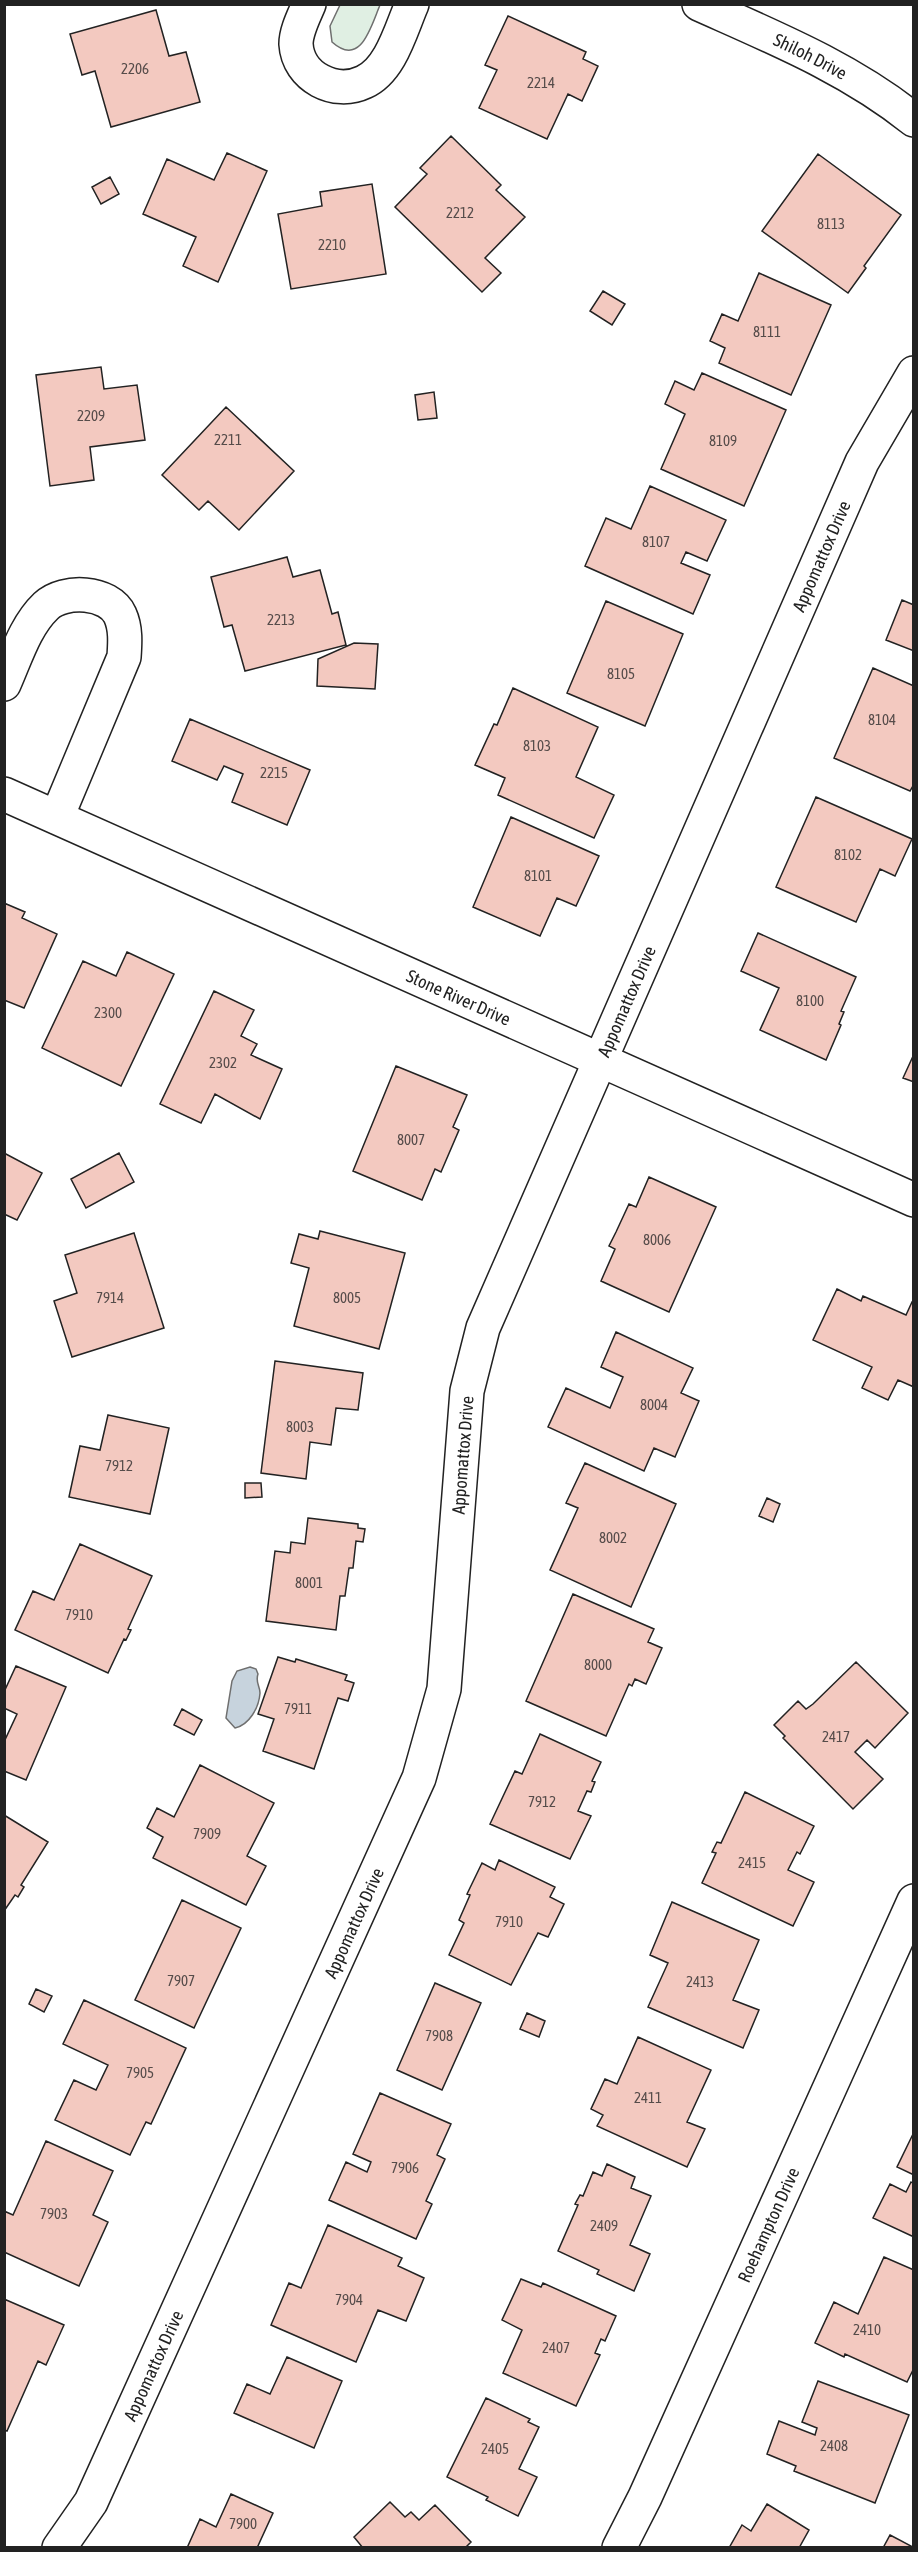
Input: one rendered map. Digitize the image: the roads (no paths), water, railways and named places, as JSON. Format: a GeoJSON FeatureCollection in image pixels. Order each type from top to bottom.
{"type":"FeatureCollection","features":[{"type":"Feature","properties":{"kind":"street"},"geometry":{"type":"LineString","coordinates":[[309,4],[299,27],[296,43],[300,60],[308,75],[327,85],[347,86],[365,82],[378,70],[390,54],[412,4]]}},
{"type":"Feature","properties":{"kind":"street","name":"Shiloh Drive"},"geometry":{"type":"LineString","coordinates":[[699,4],[812,54],[867,85],[914,120]]}},
{"type":"Feature","properties":{"kind":"street","name":"Appomattox Drive"},"geometry":{"type":"LineString","coordinates":[[58,2547],[91,2502],[419,1778],[444,1689],[470,1381],[483,1328],[598,1060],[862,462],[914,373]]}},
{"type":"Feature","properties":{"kind":"street"},"geometry":{"type":"LineString","coordinates":[[4,684],[32,621],[48,604],[69,594],[87,596],[106,601],[120,614],[126,637],[124,657],[57,817]]}},
{"type":"Feature","properties":{"kind":"street","name":"Stone River Drive"},"geometry":{"type":"LineString","coordinates":[[4,794],[914,1200]]}},
{"type":"Feature","properties":{"kind":"street","name":"Roehampton Drive"},"geometry":{"type":"LineString","coordinates":[[619,2547],[650,2487],[914,1901]]}}]}
